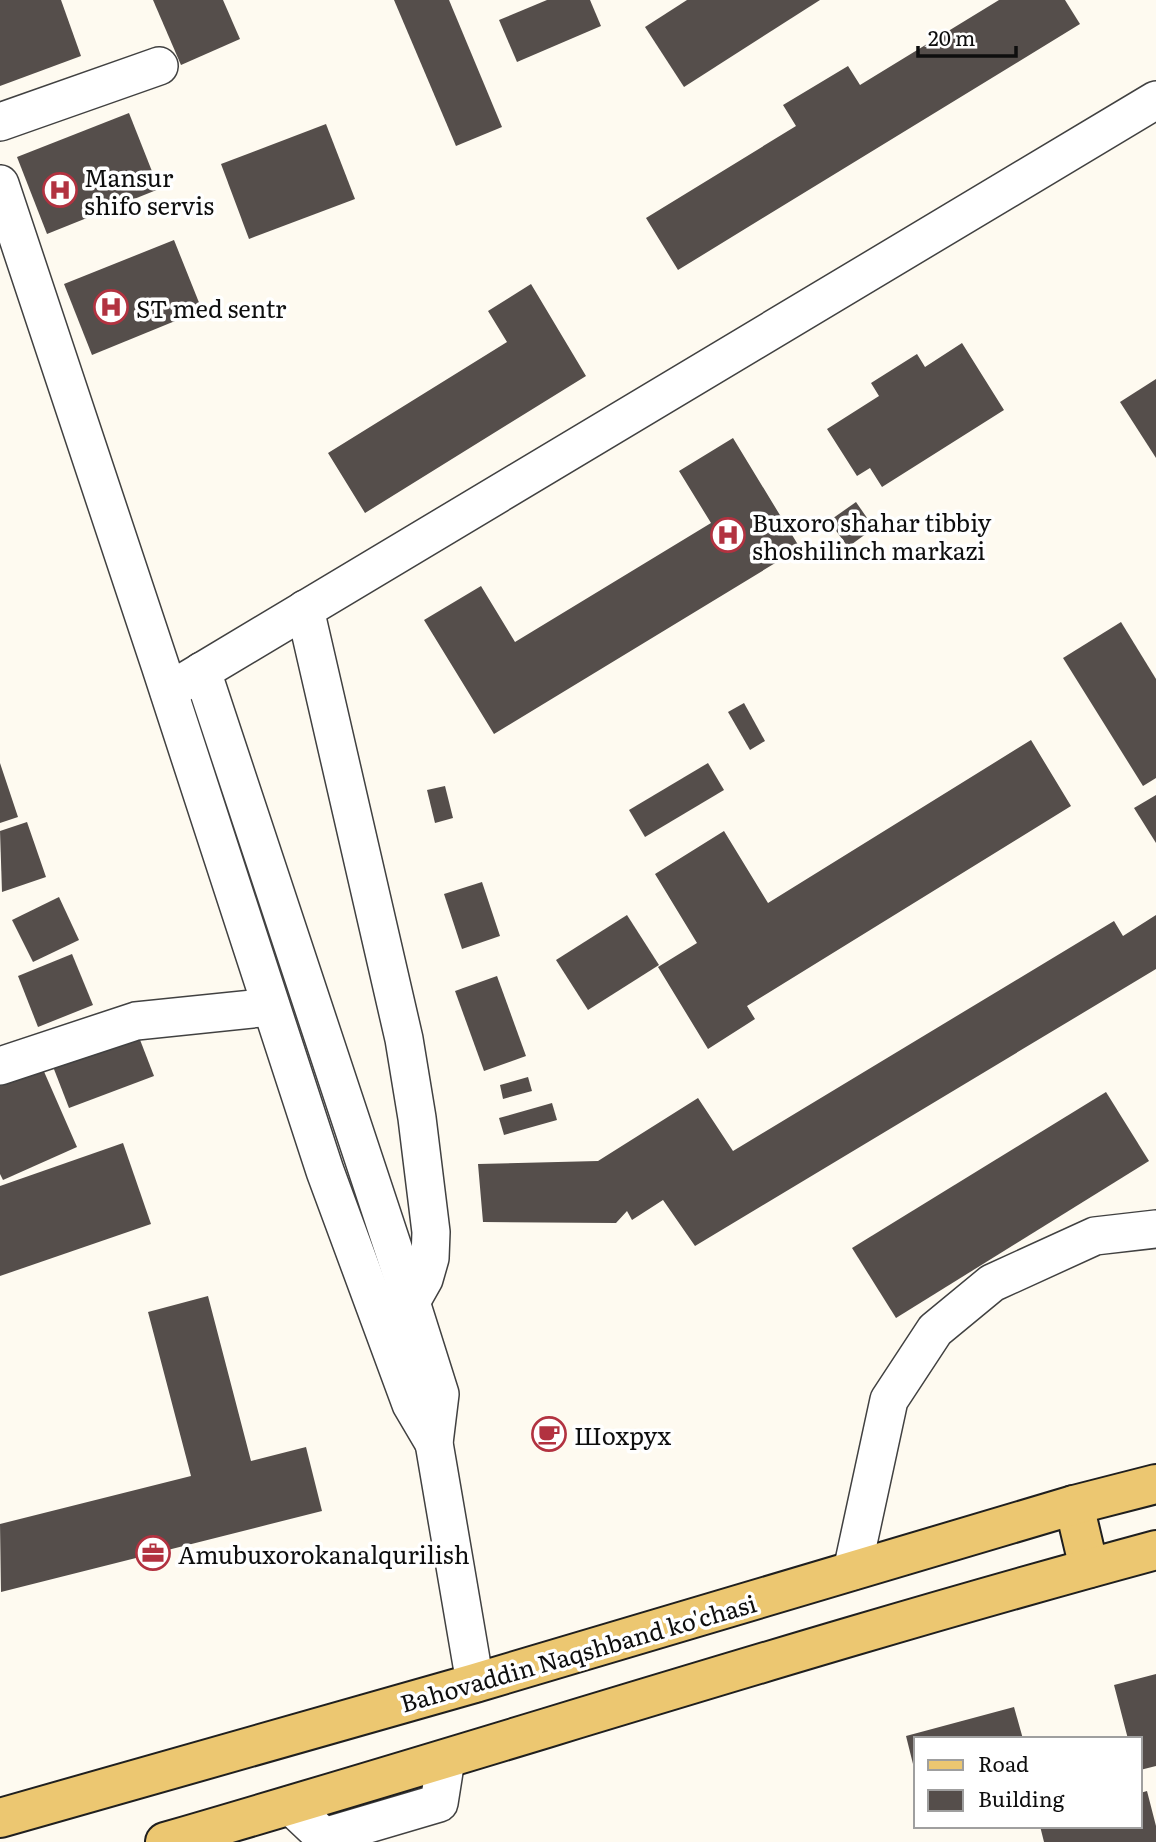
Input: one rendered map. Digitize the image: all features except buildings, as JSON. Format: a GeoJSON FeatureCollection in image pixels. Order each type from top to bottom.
{"type":"FeatureCollection","features":[{"type":"Feature","properties":{"kind":"main road","name":"Bahovaddin Naqshband ko'chasi"},"geometry":{"type":"LineString","coordinates":[[3,1817],[475,1683],[1074,1505],[1156,1484]]}},
{"type":"Feature","properties":{"kind":"main road"},"geometry":{"type":"LineString","coordinates":[[1074,1505],[1089,1568]]}},
{"type":"Feature","properties":{"kind":"main road"},"geometry":{"type":"LineString","coordinates":[[165,1842],[446,1759],[560,1722],[1156,1550]]}},
{"type":"Feature","properties":{"kind":"street"},"geometry":{"type":"LineString","coordinates":[[0,122],[159,66]]}},
{"type":"Feature","properties":{"kind":"street"},"geometry":{"type":"LineString","coordinates":[[169,691],[1156,100]]}},
{"type":"Feature","properties":{"kind":"street"},"geometry":{"type":"LineString","coordinates":[[0,184],[325,1171],[406,1391],[434,1443]]}},
{"type":"Feature","properties":{"kind":"street"},"geometry":{"type":"LineString","coordinates":[[305,609],[401,1026],[418,1118],[431,1232],[430,1258],[424,1279],[411,1302]]}},
{"type":"Feature","properties":{"kind":"street"},"geometry":{"type":"LineString","coordinates":[[202,671],[440,1394],[434,1443],[475,1683]]}},
{"type":"Feature","properties":{"kind":"street"},"geometry":{"type":"LineString","coordinates":[[0,1066],[136,1021],[271,1007]]}},
{"type":"Feature","properties":{"kind":"street"},"geometry":{"type":"LineString","coordinates":[[852,1571],[889,1400],[935,1330],[992,1283],[1095,1236],[1156,1229]]}},
{"type":"Feature","properties":{"kind":"place","name":"Mansur shifo servis"},"geometry":{"type":"Point","coordinates":[60,190]}},
{"type":"Feature","properties":{"kind":"place","name":"ST med sentr"},"geometry":{"type":"Point","coordinates":[111,307]}},
{"type":"Feature","properties":{"kind":"place","name":"Buxoro shahar tibbiy shoshilinch markazi"},"geometry":{"type":"Point","coordinates":[728,535]}},
{"type":"Feature","properties":{"kind":"place","name":"Шохрух"},"geometry":{"type":"Point","coordinates":[549,1434]}},
{"type":"Feature","properties":{"kind":"place","name":"Amubuxorokanalqurilish"},"geometry":{"type":"Point","coordinates":[153,1553]}}]}
